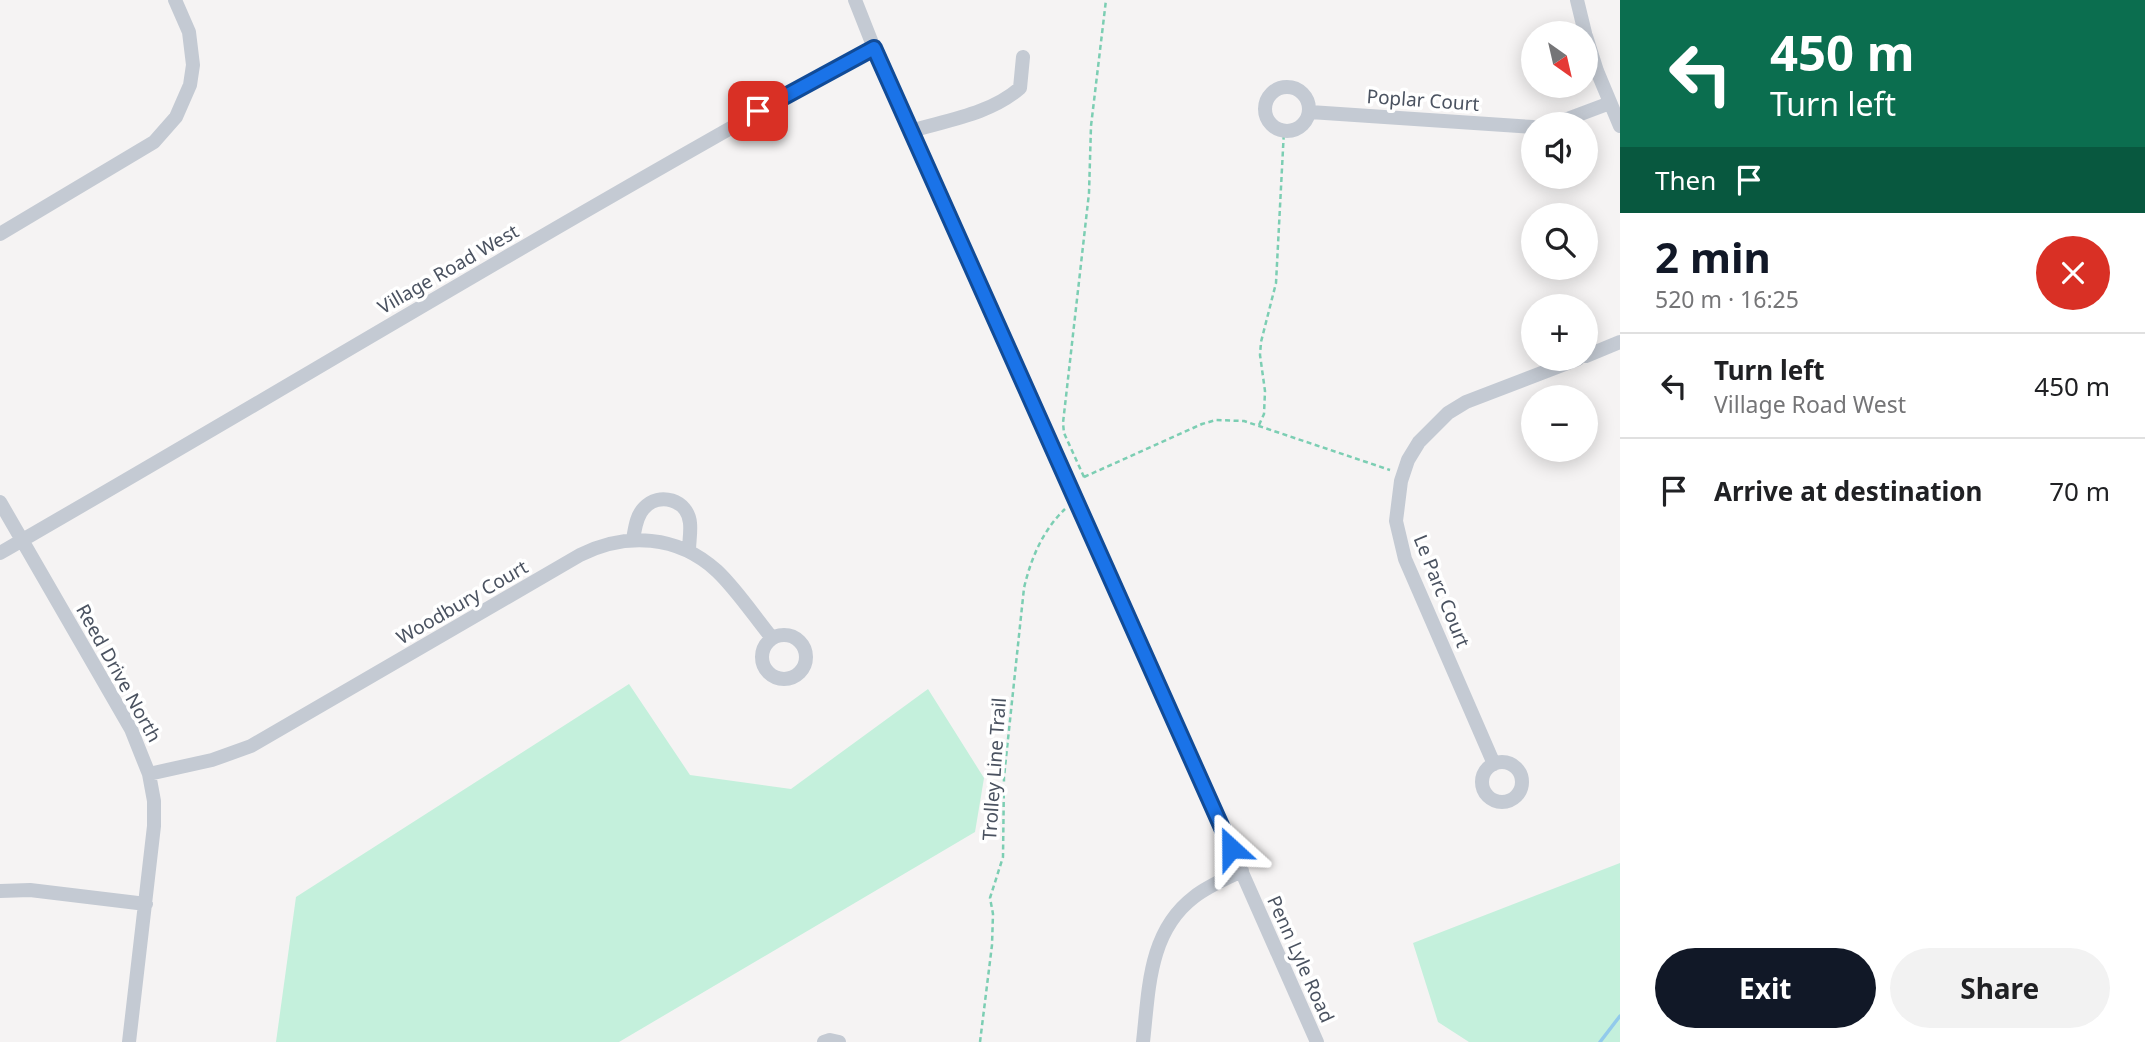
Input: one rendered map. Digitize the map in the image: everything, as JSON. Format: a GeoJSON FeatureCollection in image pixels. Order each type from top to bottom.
{"type":"FeatureCollection","features":[{"type":"Feature","properties":{"kind":"street"},"geometry":{"type":"LineString","coordinates":[[0,234],[154,142],[176,117],[190,85],[193,65],[189,32],[176,0]]}},
{"type":"Feature","properties":{"kind":"street"},"geometry":{"type":"LineString","coordinates":[[855,0],[874,48]]}},
{"type":"Feature","properties":{"kind":"street"},"geometry":{"type":"LineString","coordinates":[[1577,0],[1582,21]]}},
{"type":"Feature","properties":{"kind":"street","name":"Penn Lyle Road"},"geometry":{"type":"LineString","coordinates":[[874,48],[1317,1042]]}},
{"type":"Feature","properties":{"kind":"street","name":"Village Road West"},"geometry":{"type":"LineString","coordinates":[[0,553],[512,253],[782,97],[874,48]]}},
{"type":"Feature","properties":{"kind":"street"},"geometry":{"type":"LineString","coordinates":[[911,131],[976,113],[1006,101],[1020,88],[1023,57]]}},
{"type":"Feature","properties":{"kind":"street"},"geometry":{"type":"LineString","coordinates":[[1598,70],[1620,126]]}},
{"type":"Feature","properties":{"kind":"street"},"geometry":{"type":"LineString","coordinates":[[1285,86],[1299,89],[1306,96],[1310,111],[1302,126],[1292,131],[1284,130],[1274,127],[1265,113],[1266,99],[1272,92],[1285,86]]}},
{"type":"Feature","properties":{"kind":"street"},"geometry":{"type":"LineString","coordinates":[[1586,112],[1610,103]]}},
{"type":"Feature","properties":{"kind":"street","name":"Poplar Court"},"geometry":{"type":"LineString","coordinates":[[1310,111],[1521,126]]}},
{"type":"Feature","properties":{"kind":"street"},"geometry":{"type":"LineString","coordinates":[[1598,351],[1620,342]]}},
{"type":"Feature","properties":{"kind":"street","name":"Le Parc Court"},"geometry":{"type":"LineString","coordinates":[[1494,764],[1400,542],[1396,521],[1397,500],[1403,474],[1419,442],[1448,413],[1466,402],[1547,371]]}},
{"type":"Feature","properties":{"kind":"street"},"geometry":{"type":"LineString","coordinates":[[633,539],[638,519],[647,504],[665,499],[673,500],[688,513],[691,523],[689,551]]}},
{"type":"Feature","properties":{"kind":"street","name":"Reed Drive North"},"geometry":{"type":"LineString","coordinates":[[0,502],[131,729],[149,774],[154,801],[154,827],[129,1042]]}},
{"type":"Feature","properties":{"kind":"street","name":"Woodbury Court"},"geometry":{"type":"LineString","coordinates":[[149,774],[212,760],[251,746],[580,555],[613,542],[633,539],[662,542],[689,551],[718,572],[772,638]]}},
{"type":"Feature","properties":{"kind":"street"},"geometry":{"type":"LineString","coordinates":[[1143,1042],[1152,966],[1157,946],[1166,928],[1192,898],[1242,871]]}},
{"type":"Feature","properties":{"kind":"street"},"geometry":{"type":"LineString","coordinates":[[0,891],[30,890],[146,904]]}},
{"type":"Feature","properties":{"kind":"street"},"geometry":{"type":"LineString","coordinates":[[824,1042],[839,1042]]}},
{"type":"Feature","properties":{"kind":"path"},"geometry":{"type":"LineString","coordinates":[[1106,0],[1091,126],[1089,193],[1063,423],[1064,433],[1084,477],[1216,420],[1244,421],[1259,425],[1403,474]]}},
{"type":"Feature","properties":{"kind":"path"},"geometry":{"type":"LineString","coordinates":[[1259,425],[1264,414],[1265,391],[1260,355],[1276,284],[1284,130]]}},
{"type":"Feature","properties":{"kind":"path","name":"Trolley Line Trail"},"geometry":{"type":"LineString","coordinates":[[980,1042],[992,945],[993,914],[990,898],[1003,857],[1004,778],[1024,588],[1030,564],[1052,521],[1067,508]]}},
{"type":"Feature","properties":{"kind":"green space"},"geometry":{"type":"Polygon","coordinates":[[[629,684],[690,775],[791,789],[928,689],[984,778],[975,832],[619,1042],[276,1042],[296,897],[629,684]]]}},
{"type":"Feature","properties":{"kind":"green space"},"geometry":{"type":"Polygon","coordinates":[[[1620,863],[1620,1042],[1469,1042],[1438,1022],[1413,943],[1620,863]]]}},
{"type":"Feature","properties":{"kind":"waterway"},"geometry":{"type":"LineString","coordinates":[[1600,1042],[1620,1016]]}},
{"type":"Feature","properties":{"kind":"route"},"geometry":{"type":"LineString","coordinates":[[758,111],[874,48],[1231,848]]}}]}
